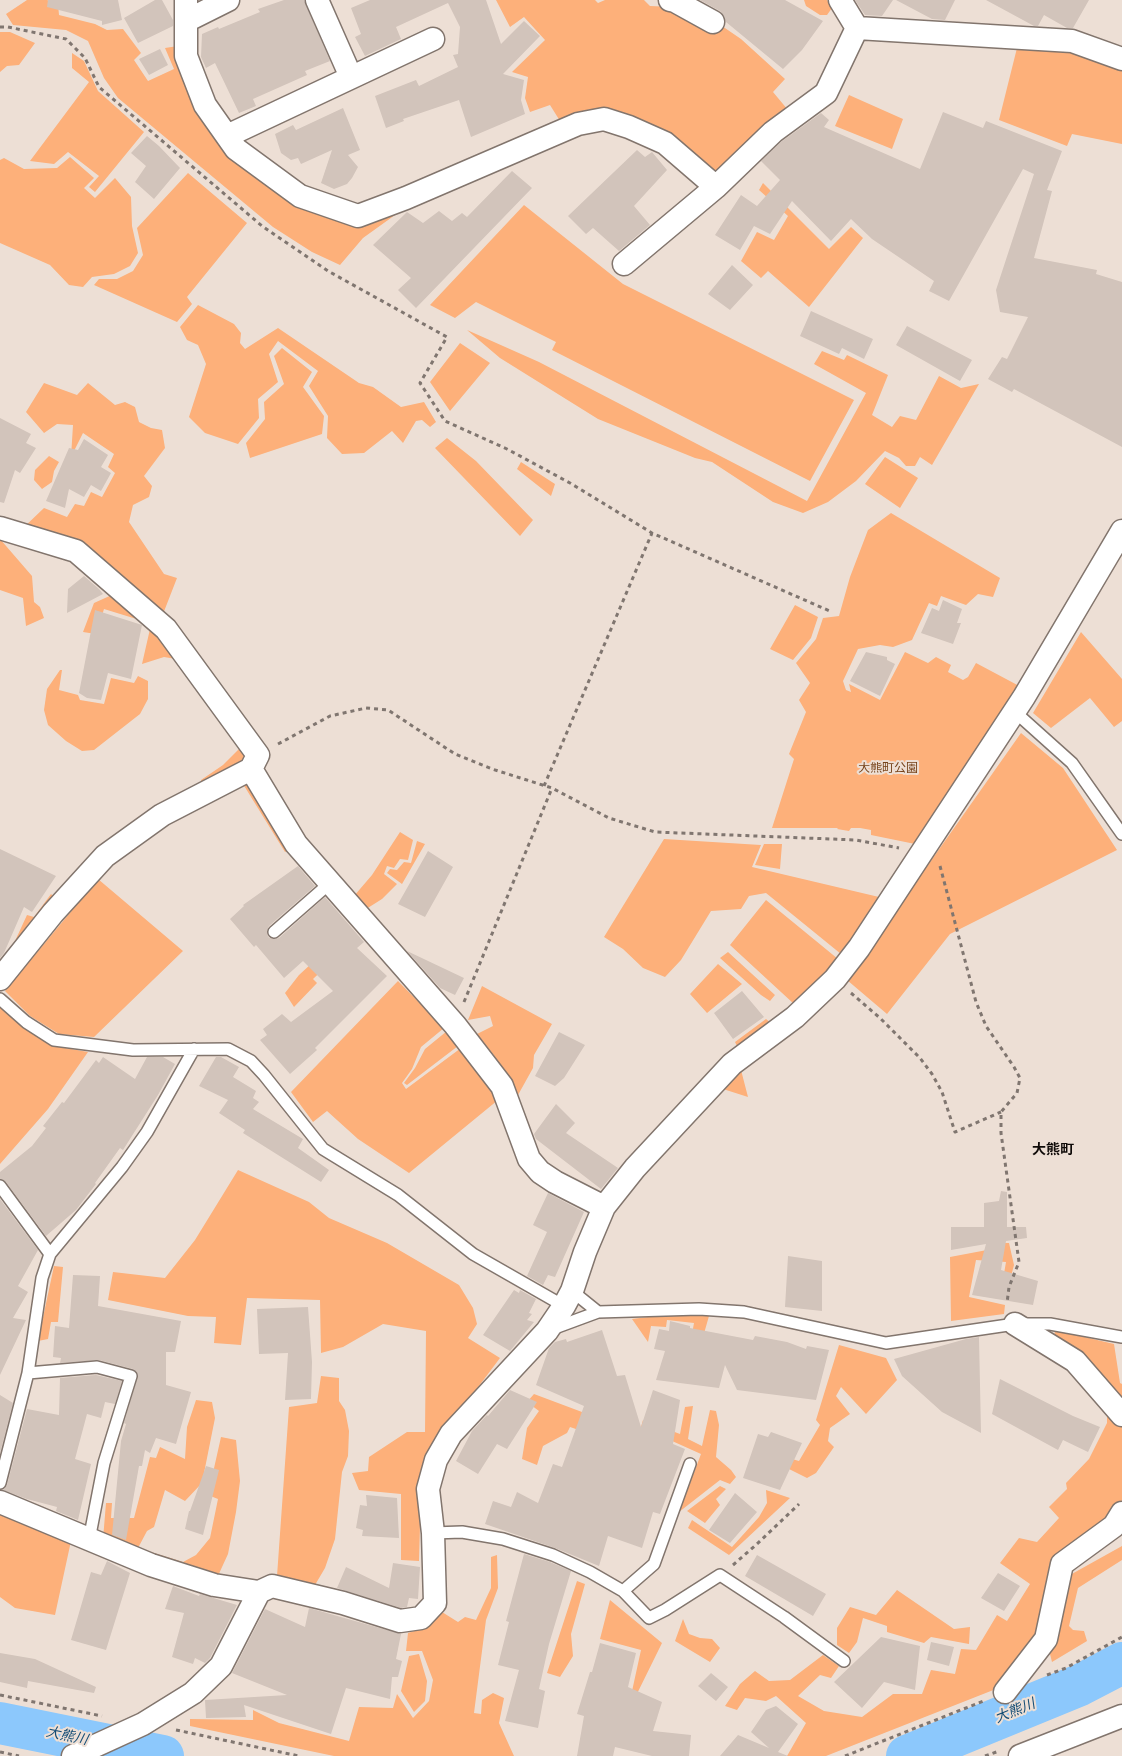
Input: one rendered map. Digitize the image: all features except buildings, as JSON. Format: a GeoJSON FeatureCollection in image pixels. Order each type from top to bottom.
{"type":"FeatureCollection","features":[{"type":"Feature","properties":{"kind":"street"},"geometry":{"type":"LineString","coordinates":[[228,0],[186,11],[186,56],[205,104],[236,149],[300,196],[358,216],[406,198],[578,124],[604,120],[629,127],[664,143],[716,187]]}},
{"type":"Feature","properties":{"kind":"street"},"geometry":{"type":"LineString","coordinates":[[317,0],[351,77]]}},
{"type":"Feature","properties":{"kind":"street"},"geometry":{"type":"LineString","coordinates":[[670,0],[713,22]]}},
{"type":"Feature","properties":{"kind":"street"},"geometry":{"type":"LineString","coordinates":[[840,0],[856,28]]}},
{"type":"Feature","properties":{"kind":"street"},"geometry":{"type":"LineString","coordinates":[[856,28],[1072,41],[1122,59]]}},
{"type":"Feature","properties":{"kind":"street"},"geometry":{"type":"LineString","coordinates":[[624,264],[716,187],[773,132],[826,92],[856,28]]}},
{"type":"Feature","properties":{"kind":"street"},"geometry":{"type":"LineString","coordinates":[[226,136],[433,39]]}},
{"type":"Feature","properties":{"kind":"street"},"geometry":{"type":"LineString","coordinates":[[0,528],[76,551],[166,629],[254,762],[296,844],[455,1025],[502,1086],[529,1158],[540,1172],[555,1182],[604,1207]]}},
{"type":"Feature","properties":{"kind":"street"},"geometry":{"type":"LineString","coordinates":[[0,1502],[151,1565],[214,1584],[259,1592],[272,1586],[343,1603],[400,1621],[421,1618],[435,1603],[433,1533],[428,1489],[436,1460],[451,1434],[547,1331],[568,1298],[604,1207],[635,1168],[732,1064],[795,1017],[835,979],[859,948],[1024,697],[1122,531]]}},
{"type":"Feature","properties":{"kind":"street"},"geometry":{"type":"LineString","coordinates":[[0,979],[53,913],[105,856],[162,815],[254,762]]}},
{"type":"Feature","properties":{"kind":"street"},"geometry":{"type":"LineString","coordinates":[[1015,1324],[1075,1361],[1122,1415]]}},
{"type":"Feature","properties":{"kind":"street"},"geometry":{"type":"LineString","coordinates":[[1005,1692],[1046,1639],[1062,1564],[1114,1526],[1122,1513]]}},
{"type":"Feature","properties":{"kind":"street"},"geometry":{"type":"LineString","coordinates":[[73,1756],[129,1729],[144,1724],[193,1693],[221,1666],[259,1592]]}},
{"type":"Feature","properties":{"kind":"street"},"geometry":{"type":"LineString","coordinates":[[1022,1756],[1122,1716]]}},
{"type":"Feature","properties":{"kind":"lane"},"geometry":{"type":"LineString","coordinates":[[1014,711],[1072,763],[1122,834]]}},
{"type":"Feature","properties":{"kind":"lane"},"geometry":{"type":"LineString","coordinates":[[274,932],[330,883]]}},
{"type":"Feature","properties":{"kind":"lane"},"geometry":{"type":"LineString","coordinates":[[0,999],[26,1022],[54,1040],[133,1050],[228,1049],[251,1061],[324,1149],[398,1195],[473,1254],[598,1312]]}},
{"type":"Feature","properties":{"kind":"lane"},"geometry":{"type":"LineString","coordinates":[[0,1483],[28,1373],[42,1278],[50,1254],[122,1167],[142,1139],[194,1049]]}},
{"type":"Feature","properties":{"kind":"lane"},"geometry":{"type":"LineString","coordinates":[[0,1186],[50,1254]]}},
{"type":"Feature","properties":{"kind":"lane"},"geometry":{"type":"LineString","coordinates":[[547,1331],[598,1312],[699,1309],[744,1312],[886,1343],[1015,1324],[1050,1324],[1122,1337]]}},
{"type":"Feature","properties":{"kind":"lane"},"geometry":{"type":"LineString","coordinates":[[28,1373],[96,1367],[131,1376],[104,1463],[89,1540]]}},
{"type":"Feature","properties":{"kind":"lane"},"geometry":{"type":"LineString","coordinates":[[623,1591],[654,1564],[690,1464]]}},
{"type":"Feature","properties":{"kind":"lane"},"geometry":{"type":"LineString","coordinates":[[433,1533],[462,1532],[503,1539],[552,1555],[590,1572],[623,1591],[649,1618],[666,1610],[720,1575],[784,1617],[844,1661]]}},
{"type":"Feature","properties":{"kind":"path"},"geometry":{"type":"LineString","coordinates":[[0,27],[66,39],[85,58],[99,87],[262,226],[328,271],[447,338],[420,383],[445,421],[507,449],[546,470],[652,533],[832,612]]}},
{"type":"Feature","properties":{"kind":"path"},"geometry":{"type":"LineString","coordinates":[[544,786],[652,533]]}},
{"type":"Feature","properties":{"kind":"path"},"geometry":{"type":"LineString","coordinates":[[254,762],[330,716],[366,708],[388,710],[455,754],[492,769],[552,788],[610,818],[655,832],[856,840],[929,853],[938,860],[976,1002],[986,1026],[1014,1066],[1020,1078],[1017,1093],[1001,1112],[955,1132],[942,1092],[920,1058],[880,1018],[835,979]]}},
{"type":"Feature","properties":{"kind":"path"},"geometry":{"type":"LineString","coordinates":[[455,1025],[552,788]]}},
{"type":"Feature","properties":{"kind":"path"},"geometry":{"type":"LineString","coordinates":[[1001,1112],[1001,1132],[1019,1262],[1009,1287],[1007,1307],[1015,1324]]}},
{"type":"Feature","properties":{"kind":"path"},"geometry":{"type":"LineString","coordinates":[[720,1575],[757,1544],[799,1504]]}},
{"type":"Feature","properties":{"kind":"path"},"geometry":{"type":"LineString","coordinates":[[1040,1678],[1066,1668],[1122,1637]]}},
{"type":"Feature","properties":{"kind":"path"},"geometry":{"type":"LineString","coordinates":[[845,1756],[1005,1692]]}},
{"type":"Feature","properties":{"kind":"path"},"geometry":{"type":"LineString","coordinates":[[0,1695],[107,1717]]}},
{"type":"Feature","properties":{"kind":"path"},"geometry":{"type":"LineString","coordinates":[[176,1730],[299,1756]]}},
{"type":"Feature","properties":{"kind":"path"},"geometry":{"type":"LineString","coordinates":[[0,1752],[19,1756]]}},
{"type":"Feature","properties":{"kind":"green space"},"geometry":{"type":"Polygon","coordinates":[[[27,0],[47,0],[58,4],[59,15],[95,24],[107,30],[123,29],[141,53],[134,60],[148,81],[174,69],[165,48],[178,46],[200,107],[299,201],[402,210],[363,238],[340,265],[312,252],[273,227],[118,98],[104,78],[88,41],[66,30],[13,25],[6,14],[27,0]]]}},
{"type":"Feature","properties":{"kind":"green space"},"geometry":{"type":"Polygon","coordinates":[[[496,0],[595,0],[598,3],[605,0],[644,0],[650,6],[674,7],[722,26],[741,39],[785,79],[773,92],[788,110],[713,176],[666,138],[590,109],[560,121],[550,105],[530,112],[525,98],[528,77],[512,72],[545,40],[524,17],[510,27],[496,0]]]}},
{"type":"Feature","properties":{"kind":"green space"},"geometry":{"type":"Polygon","coordinates":[[[804,0],[827,0],[832,8],[827,15],[820,15],[806,6],[804,0]]]}},
{"type":"Feature","properties":{"kind":"green space"},"geometry":{"type":"Polygon","coordinates":[[[0,32],[10,32],[35,43],[19,65],[7,66],[0,72],[0,32]]]}},
{"type":"Feature","properties":{"kind":"green space"},"geometry":{"type":"Polygon","coordinates":[[[1017,48],[1070,51],[1122,69],[1122,144],[1072,134],[1067,146],[999,120],[1017,48]]]}},
{"type":"Feature","properties":{"kind":"green space"},"geometry":{"type":"Polygon","coordinates":[[[72,53],[84,61],[98,91],[144,132],[95,192],[89,187],[99,176],[68,152],[54,164],[30,161],[89,82],[72,68],[72,53]]]}},
{"type":"Feature","properties":{"kind":"green space"},"geometry":{"type":"Polygon","coordinates":[[[849,95],[903,119],[892,149],[835,126],[849,95]]]}},
{"type":"Feature","properties":{"kind":"green space"},"geometry":{"type":"Polygon","coordinates":[[[70,157],[94,178],[84,188],[95,198],[115,178],[131,197],[132,226],[138,253],[130,266],[114,274],[92,277],[83,287],[69,285],[50,265],[0,243],[0,160],[4,158],[24,169],[57,168],[70,157]]]}},
{"type":"Feature","properties":{"kind":"green space"},"geometry":{"type":"Polygon","coordinates":[[[188,173],[247,223],[187,297],[192,304],[177,322],[94,285],[99,279],[117,279],[133,271],[143,255],[137,228],[188,173]]]}},
{"type":"Feature","properties":{"kind":"green space"},"geometry":{"type":"Polygon","coordinates":[[[763,183],[829,249],[851,227],[863,238],[809,307],[768,271],[761,278],[741,261],[757,232],[774,240],[788,216],[759,190],[763,183]]]}},
{"type":"Feature","properties":{"kind":"green space"},"geometry":{"type":"Polygon","coordinates":[[[524,205],[623,284],[854,400],[810,481],[552,350],[556,342],[476,302],[455,318],[430,305],[524,205]]]}},
{"type":"Feature","properties":{"kind":"green space"},"geometry":{"type":"Polygon","coordinates":[[[198,305],[234,324],[241,333],[240,343],[245,349],[278,328],[359,383],[373,387],[401,407],[424,402],[436,422],[430,427],[422,420],[416,421],[403,443],[392,431],[364,453],[342,454],[327,438],[328,416],[309,386],[318,371],[278,341],[269,354],[278,382],[258,399],[259,418],[238,444],[205,433],[189,417],[206,364],[198,345],[187,340],[180,327],[198,305]]]}},
{"type":"Feature","properties":{"kind":"green space"},"geometry":{"type":"Polygon","coordinates":[[[467,330],[539,362],[807,501],[866,393],[814,364],[822,351],[844,360],[847,355],[888,375],[872,415],[892,427],[900,416],[916,420],[939,376],[961,388],[979,384],[932,465],[920,457],[915,466],[906,466],[899,458],[885,451],[856,481],[828,502],[803,513],[773,502],[712,462],[695,458],[598,419],[500,358],[467,330]]]}},
{"type":"Feature","properties":{"kind":"green space"},"geometry":{"type":"Polygon","coordinates":[[[460,343],[490,363],[450,411],[430,382],[460,343]]]}},
{"type":"Feature","properties":{"kind":"green space"},"geometry":{"type":"Polygon","coordinates":[[[282,348],[312,372],[303,387],[324,416],[322,434],[250,458],[246,443],[265,419],[264,402],[284,384],[274,356],[282,348]]]}},
{"type":"Feature","properties":{"kind":"green space"},"geometry":{"type":"Polygon","coordinates":[[[44,383],[77,395],[88,383],[115,405],[125,402],[135,407],[139,422],[151,428],[162,430],[165,448],[144,476],[152,486],[149,497],[133,505],[129,522],[164,574],[177,578],[163,614],[22,529],[44,508],[67,517],[75,504],[84,506],[91,492],[102,497],[115,473],[108,467],[114,454],[83,433],[71,457],[73,425],[57,424],[44,433],[26,412],[44,383]]]}},
{"type":"Feature","properties":{"kind":"green space"},"geometry":{"type":"Polygon","coordinates":[[[447,438],[476,461],[533,520],[520,536],[435,448],[447,438]]]}},
{"type":"Feature","properties":{"kind":"green space"},"geometry":{"type":"Polygon","coordinates":[[[49,456],[59,462],[54,471],[52,482],[42,489],[34,480],[35,470],[49,456]]]}},
{"type":"Feature","properties":{"kind":"green space"},"geometry":{"type":"Polygon","coordinates":[[[885,457],[918,478],[900,508],[865,484],[885,457]]]}},
{"type":"Feature","properties":{"kind":"green space"},"geometry":{"type":"Polygon","coordinates":[[[521,462],[555,484],[551,496],[517,469],[521,462]]]}},
{"type":"Feature","properties":{"kind":"green space","name":"大熊町公園"},"geometry":{"type":"Polygon","coordinates":[[[891,513],[1000,578],[993,597],[978,594],[966,605],[941,596],[937,606],[929,603],[912,640],[893,647],[880,645],[858,649],[843,681],[846,690],[851,692],[849,684],[880,700],[905,652],[928,663],[936,657],[951,665],[948,672],[963,680],[968,677],[976,663],[1023,688],[920,845],[871,835],[871,830],[860,828],[851,828],[849,831],[838,828],[772,828],[794,759],[789,754],[806,712],[799,700],[810,683],[796,663],[816,639],[823,618],[839,616],[850,577],[868,530],[891,513]]]}},
{"type":"Feature","properties":{"kind":"green space"},"geometry":{"type":"Polygon","coordinates":[[[0,539],[32,576],[34,602],[40,607],[44,618],[26,626],[23,598],[0,590],[0,539]]]}},
{"type":"Feature","properties":{"kind":"green space"},"geometry":{"type":"Polygon","coordinates":[[[114,594],[143,621],[104,609],[96,634],[83,632],[94,603],[114,594]]]}},
{"type":"Feature","properties":{"kind":"green space"},"geometry":{"type":"Polygon","coordinates":[[[795,605],[818,617],[811,638],[793,660],[770,649],[795,605]]]}},
{"type":"Feature","properties":{"kind":"green space"},"geometry":{"type":"Polygon","coordinates":[[[150,629],[176,659],[164,657],[142,664],[150,629]]]}},
{"type":"Feature","properties":{"kind":"green space"},"geometry":{"type":"Polygon","coordinates":[[[1081,632],[1122,679],[1122,721],[1114,727],[1090,698],[1051,728],[1033,713],[1081,632]]]}},
{"type":"Feature","properties":{"kind":"green space"},"geometry":{"type":"Polygon","coordinates":[[[60,670],[62,670],[59,690],[78,695],[80,700],[104,704],[111,678],[134,683],[138,676],[148,681],[148,699],[140,714],[94,750],[82,751],[66,741],[48,725],[44,710],[47,689],[60,670]]]}},
{"type":"Feature","properties":{"kind":"green space"},"geometry":{"type":"Polygon","coordinates":[[[227,728],[254,759],[203,787],[201,780],[223,765],[239,749],[227,728]]]}},
{"type":"Feature","properties":{"kind":"green space"},"geometry":{"type":"Polygon","coordinates":[[[1021,733],[1063,768],[1117,850],[950,934],[887,1014],[847,980],[1021,733]]]}},
{"type":"Feature","properties":{"kind":"green space"},"geometry":{"type":"Polygon","coordinates":[[[252,777],[293,847],[285,852],[243,784],[252,777]]]}},
{"type":"Feature","properties":{"kind":"green space"},"geometry":{"type":"Polygon","coordinates":[[[400,832],[413,840],[408,860],[400,859],[394,868],[387,866],[384,874],[397,884],[382,899],[363,911],[354,896],[372,875],[400,832]]]}},
{"type":"Feature","properties":{"kind":"green space"},"geometry":{"type":"Polygon","coordinates":[[[664,839],[761,845],[752,867],[879,897],[841,954],[766,893],[749,896],[741,909],[711,911],[681,960],[665,977],[643,968],[623,949],[604,937],[664,839]]]}},
{"type":"Feature","properties":{"kind":"green space"},"geometry":{"type":"Polygon","coordinates":[[[417,841],[425,844],[402,884],[387,873],[390,869],[397,870],[404,862],[411,863],[417,841]]]}},
{"type":"Feature","properties":{"kind":"green space"},"geometry":{"type":"Polygon","coordinates":[[[764,844],[782,844],[780,869],[755,865],[764,844]]]}},
{"type":"Feature","properties":{"kind":"green space"},"geometry":{"type":"Polygon","coordinates":[[[98,879],[183,951],[94,1037],[59,1034],[30,1016],[5,991],[98,879]]]}},
{"type":"Feature","properties":{"kind":"green space"},"geometry":{"type":"Polygon","coordinates":[[[51,894],[54,897],[9,954],[27,915],[34,917],[51,894]]]}},
{"type":"Feature","properties":{"kind":"green space"},"geometry":{"type":"Polygon","coordinates":[[[766,900],[838,959],[794,1004],[730,945],[766,900]]]}},
{"type":"Feature","properties":{"kind":"green space"},"geometry":{"type":"Polygon","coordinates":[[[728,952],[775,995],[770,1001],[720,958],[728,952]]]}},
{"type":"Feature","properties":{"kind":"green space"},"geometry":{"type":"Polygon","coordinates":[[[323,953],[332,961],[313,979],[317,983],[294,1007],[285,993],[299,975],[323,953]]]}},
{"type":"Feature","properties":{"kind":"green space"},"geometry":{"type":"Polygon","coordinates":[[[718,964],[742,984],[707,1013],[690,994],[718,964]]]}},
{"type":"Feature","properties":{"kind":"green space"},"geometry":{"type":"Polygon","coordinates":[[[398,981],[444,1028],[421,1047],[412,1069],[402,1083],[406,1089],[461,1048],[498,1100],[409,1173],[358,1139],[327,1111],[313,1122],[291,1092],[398,981]]]}},
{"type":"Feature","properties":{"kind":"green space"},"geometry":{"type":"Polygon","coordinates":[[[482,986],[552,1024],[534,1055],[533,1068],[518,1095],[493,1054],[477,1034],[493,1026],[490,1016],[468,1020],[482,986]]]}},
{"type":"Feature","properties":{"kind":"green space"},"geometry":{"type":"Polygon","coordinates":[[[0,1007],[27,1030],[54,1046],[88,1052],[48,1109],[0,1164],[0,1007]]]}},
{"type":"Feature","properties":{"kind":"green space"},"geometry":{"type":"Polygon","coordinates":[[[766,1019],[771,1023],[738,1048],[735,1042],[766,1019]]]}},
{"type":"Feature","properties":{"kind":"green space"},"geometry":{"type":"Polygon","coordinates":[[[447,1031],[458,1046],[407,1085],[404,1083],[425,1049],[447,1031]]]}},
{"type":"Feature","properties":{"kind":"green space"},"geometry":{"type":"Polygon","coordinates":[[[741,1070],[748,1097],[723,1089],[741,1070]]]}},
{"type":"Feature","properties":{"kind":"green space"},"geometry":{"type":"Polygon","coordinates":[[[238,1170],[309,1202],[329,1218],[387,1243],[459,1285],[473,1308],[477,1324],[468,1338],[500,1358],[445,1431],[421,1490],[419,1561],[401,1560],[401,1494],[359,1490],[352,1473],[368,1471],[369,1457],[407,1432],[425,1432],[426,1331],[383,1324],[343,1347],[321,1353],[320,1300],[247,1298],[241,1345],[214,1343],[216,1317],[188,1316],[108,1300],[113,1272],[165,1278],[195,1240],[238,1170]]]}},
{"type":"Feature","properties":{"kind":"green space"},"geometry":{"type":"Polygon","coordinates":[[[988,1243],[1009,1243],[1014,1265],[1005,1299],[1000,1297],[1006,1262],[976,1260],[969,1297],[1005,1305],[1004,1314],[951,1321],[950,1257],[987,1250],[988,1243]]]}},
{"type":"Feature","properties":{"kind":"green space"},"geometry":{"type":"Polygon","coordinates":[[[54,1266],[63,1267],[58,1322],[51,1322],[48,1339],[38,1341],[54,1266]]]}},
{"type":"Feature","properties":{"kind":"green space"},"geometry":{"type":"Polygon","coordinates":[[[671,1314],[709,1316],[703,1337],[692,1334],[694,1323],[667,1320],[666,1327],[651,1326],[648,1342],[632,1319],[671,1314]]]}},
{"type":"Feature","properties":{"kind":"green space"},"geometry":{"type":"Polygon","coordinates":[[[1055,1330],[1114,1344],[1120,1383],[1122,1384],[1122,1405],[1054,1340],[1055,1330]]]}},
{"type":"Feature","properties":{"kind":"green space"},"geometry":{"type":"Polygon","coordinates":[[[839,1345],[886,1358],[897,1380],[866,1414],[841,1387],[836,1396],[850,1414],[830,1428],[828,1441],[834,1447],[816,1473],[807,1478],[789,1469],[792,1459],[799,1461],[820,1425],[816,1420],[839,1345]]]}},
{"type":"Feature","properties":{"kind":"green space"},"geometry":{"type":"Polygon","coordinates":[[[321,1376],[339,1378],[339,1401],[345,1410],[349,1431],[348,1456],[342,1472],[335,1539],[325,1568],[315,1585],[277,1576],[289,1407],[317,1403],[321,1376]]]}},
{"type":"Feature","properties":{"kind":"green space"},"geometry":{"type":"Polygon","coordinates":[[[534,1394],[606,1421],[599,1437],[570,1427],[567,1433],[543,1446],[537,1465],[522,1459],[527,1428],[539,1411],[527,1402],[534,1394]]]}},
{"type":"Feature","properties":{"kind":"green space"},"geometry":{"type":"Polygon","coordinates":[[[196,1400],[212,1402],[215,1418],[202,1483],[185,1501],[165,1490],[154,1527],[147,1531],[138,1548],[183,1562],[196,1555],[210,1538],[218,1499],[208,1495],[221,1437],[236,1440],[240,1481],[236,1512],[228,1554],[217,1578],[103,1539],[106,1503],[112,1503],[111,1518],[134,1518],[150,1457],[156,1458],[160,1447],[185,1459],[187,1427],[196,1400]]]}},
{"type":"Feature","properties":{"kind":"green space"},"geometry":{"type":"Polygon","coordinates":[[[693,1406],[688,1439],[702,1446],[710,1410],[716,1411],[719,1425],[716,1457],[736,1477],[730,1484],[720,1480],[679,1512],[701,1454],[641,1427],[643,1420],[680,1434],[685,1407],[693,1406]]]}},
{"type":"Feature","properties":{"kind":"green space"},"geometry":{"type":"Polygon","coordinates":[[[1107,1407],[1122,1423],[1122,1500],[1108,1522],[1057,1560],[1041,1636],[1001,1687],[826,1756],[787,1756],[806,1723],[776,1696],[766,1701],[745,1698],[737,1710],[725,1706],[740,1684],[755,1671],[769,1681],[790,1680],[823,1655],[839,1666],[831,1678],[820,1675],[798,1696],[824,1711],[862,1717],[893,1694],[922,1694],[931,1670],[955,1674],[961,1649],[976,1650],[997,1615],[1007,1621],[1030,1584],[1000,1563],[1019,1538],[1037,1542],[1059,1518],[1049,1507],[1067,1489],[1066,1483],[1089,1459],[1107,1423],[1107,1407]]]}},
{"type":"Feature","properties":{"kind":"green space"},"geometry":{"type":"Polygon","coordinates":[[[720,1486],[726,1489],[716,1499],[720,1505],[705,1523],[687,1511],[720,1486]]]}},
{"type":"Feature","properties":{"kind":"green space"},"geometry":{"type":"Polygon","coordinates":[[[766,1490],[790,1498],[729,1555],[688,1528],[692,1520],[732,1547],[759,1517],[767,1503],[766,1490]]]}},
{"type":"Feature","properties":{"kind":"green space"},"geometry":{"type":"Polygon","coordinates":[[[0,1512],[71,1541],[55,1615],[15,1608],[0,1597],[0,1512]]]}},
{"type":"Feature","properties":{"kind":"green space"},"geometry":{"type":"Polygon","coordinates":[[[1122,1546],[1122,1560],[1078,1588],[1069,1626],[1073,1630],[1084,1631],[1087,1641],[1052,1662],[1050,1654],[1070,1575],[1122,1546]]]}},
{"type":"Feature","properties":{"kind":"green space"},"geometry":{"type":"Polygon","coordinates":[[[497,1555],[498,1588],[486,1620],[474,1713],[481,1714],[482,1700],[493,1693],[504,1698],[499,1723],[514,1756],[334,1756],[190,1726],[190,1719],[253,1720],[253,1710],[279,1723],[349,1741],[359,1707],[393,1708],[397,1694],[413,1718],[429,1701],[433,1680],[422,1651],[406,1651],[408,1633],[426,1627],[442,1612],[458,1622],[465,1617],[476,1620],[491,1588],[491,1557],[497,1555]]]}},
{"type":"Feature","properties":{"kind":"green space"},"geometry":{"type":"Polygon","coordinates":[[[577,1581],[585,1584],[571,1634],[573,1656],[560,1677],[547,1673],[577,1581]]]}},
{"type":"Feature","properties":{"kind":"green space"},"geometry":{"type":"Polygon","coordinates":[[[897,1590],[954,1629],[970,1627],[969,1644],[931,1637],[924,1643],[887,1632],[887,1626],[863,1618],[857,1642],[849,1653],[837,1645],[837,1628],[850,1607],[876,1615],[897,1590]]]}},
{"type":"Feature","properties":{"kind":"green space"},"geometry":{"type":"Polygon","coordinates":[[[610,1600],[662,1643],[627,1714],[641,1650],[600,1639],[610,1600]]]}},
{"type":"Feature","properties":{"kind":"green space"},"geometry":{"type":"Polygon","coordinates":[[[683,1619],[689,1634],[700,1638],[712,1639],[720,1648],[710,1662],[675,1641],[683,1619]]]}},
{"type":"Feature","properties":{"kind":"green space"},"geometry":{"type":"Polygon","coordinates":[[[419,1654],[427,1681],[425,1701],[414,1712],[401,1691],[409,1656],[419,1654]]]}},
{"type":"Feature","properties":{"kind":"waterway","name":"大熊川"},"geometry":{"type":"LineString","coordinates":[[907,1756],[1080,1685],[1122,1663]]}},
{"type":"Feature","properties":{"kind":"waterway","name":"大熊川"},"geometry":{"type":"LineString","coordinates":[[0,1723],[163,1756]]}},
{"type":"Feature","properties":{"kind":"district","name":"大熊町"},"geometry":{"type":"Point","coordinates":[1053,1150]}}]}
